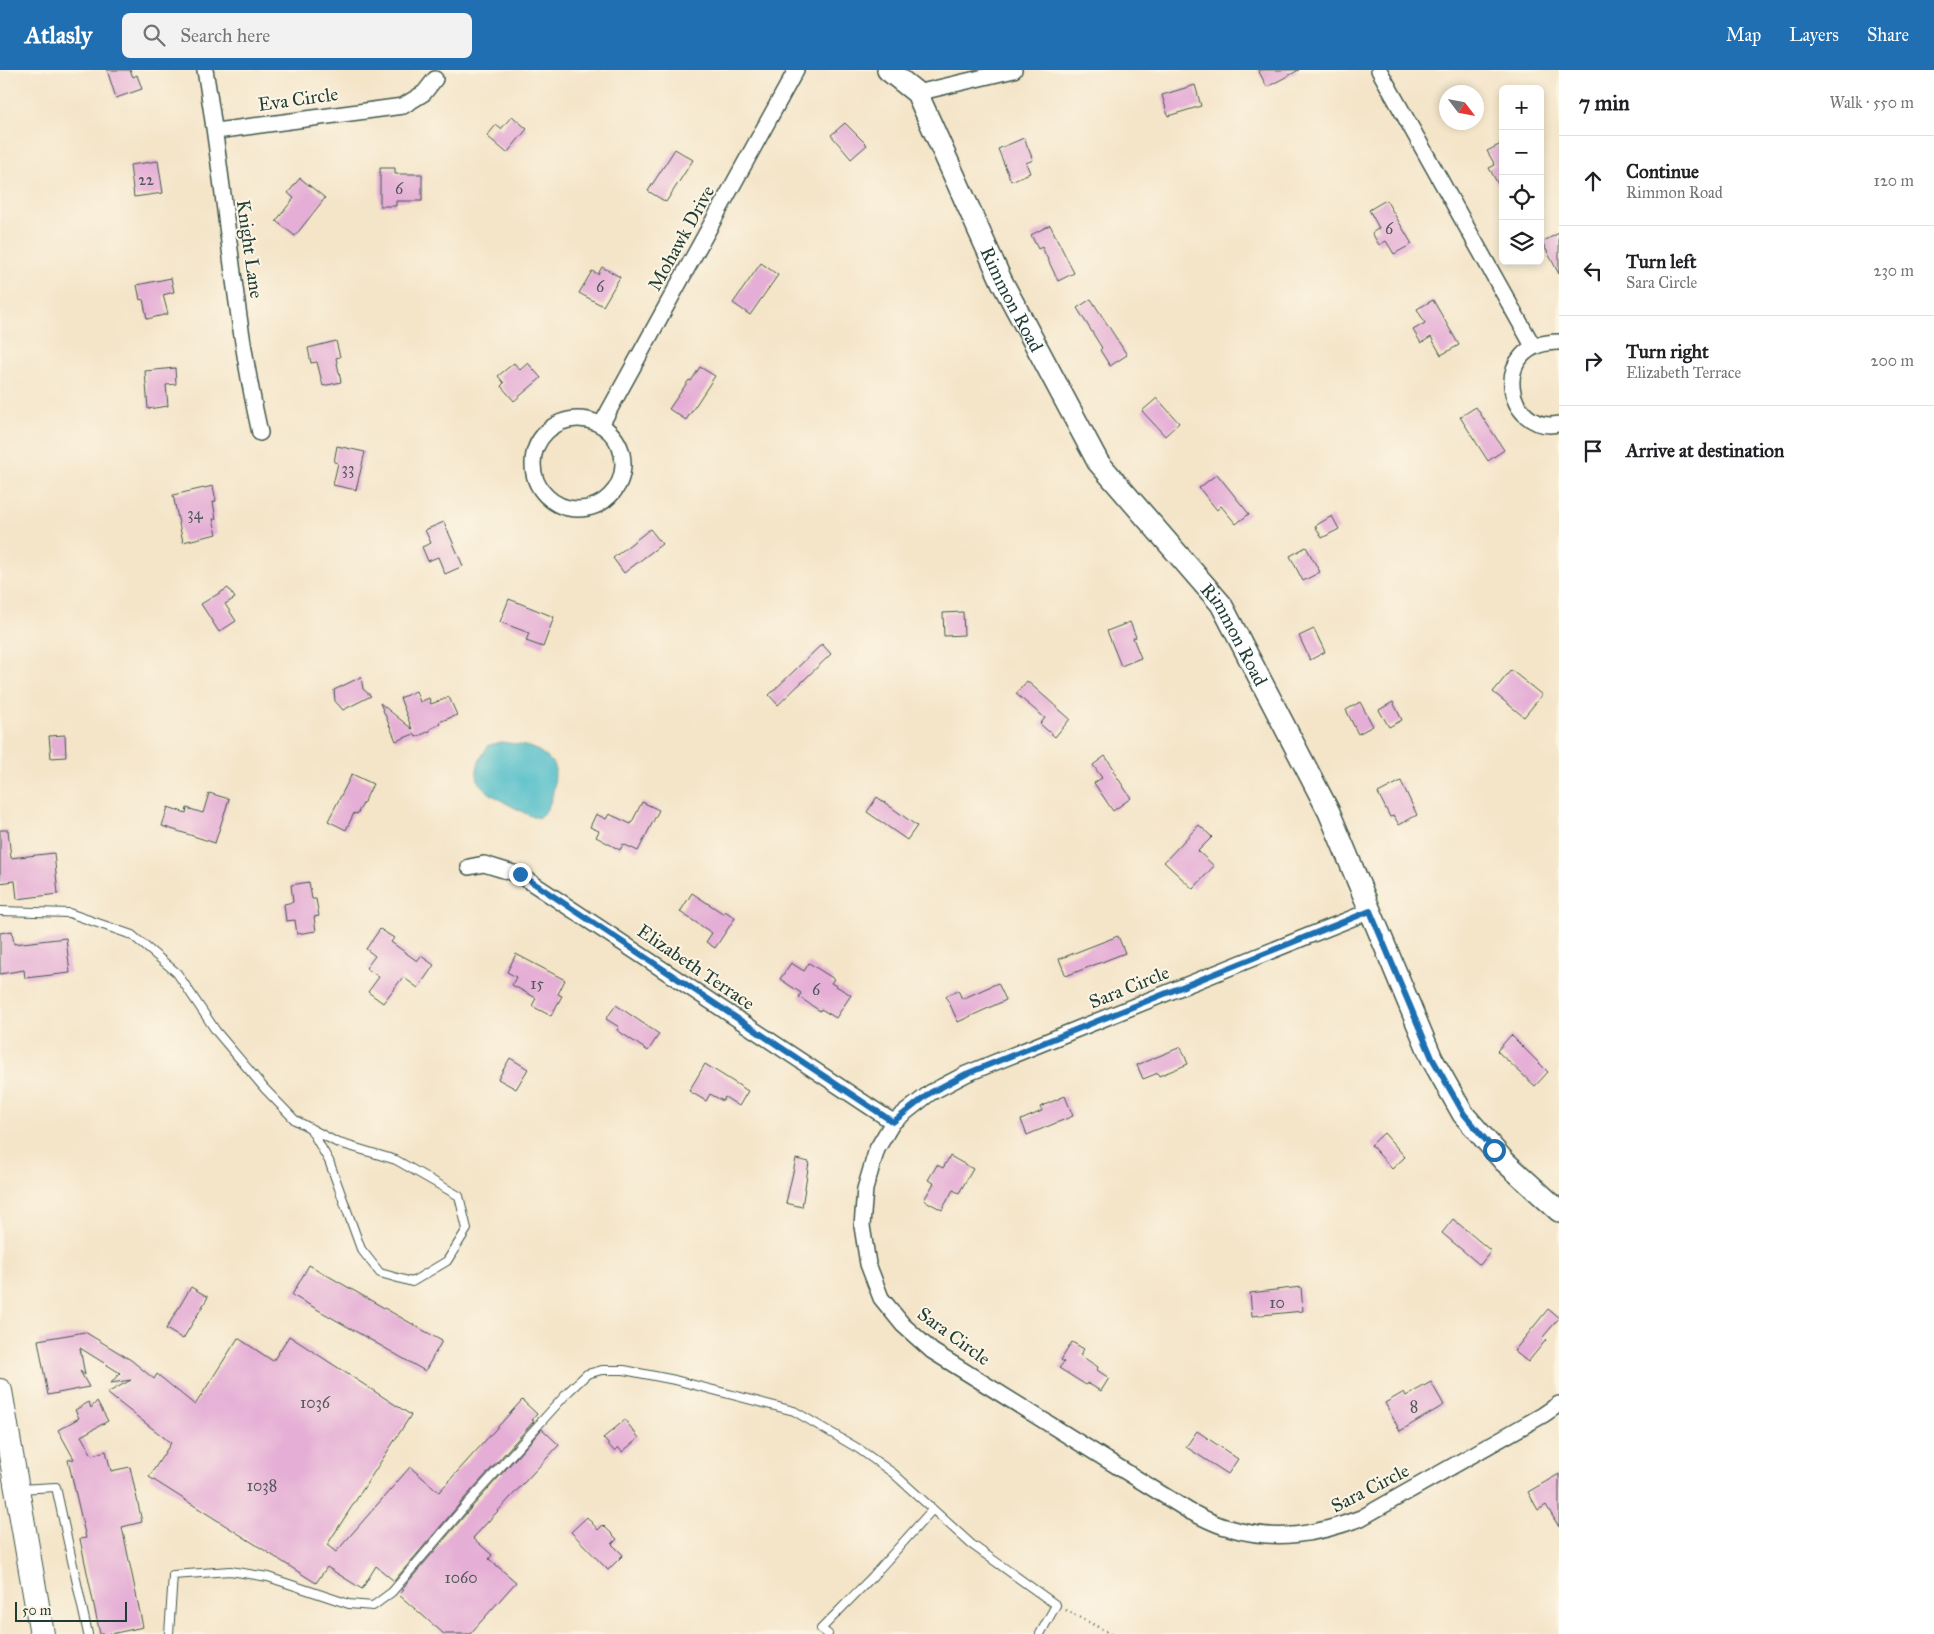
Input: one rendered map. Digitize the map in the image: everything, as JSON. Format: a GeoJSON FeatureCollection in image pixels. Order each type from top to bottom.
{"type":"FeatureCollection","features":[{"type":"Feature","properties":{"kind":"main road"},"geometry":{"type":"LineString","coordinates":[[0,1391],[42,1634]]}},
{"type":"Feature","properties":{"kind":"street","name":"Knight Lane"},"geometry":{"type":"LineString","coordinates":[[205,70],[216,131],[227,235],[243,343],[260,433]]}},
{"type":"Feature","properties":{"kind":"street","name":"Mohawk Drive"},"geometry":{"type":"LineString","coordinates":[[601,424],[796,70]]}},
{"type":"Feature","properties":{"kind":"street","name":"Rimmon Road"},"geometry":{"type":"LineString","coordinates":[[888,70],[917,93],[1002,282],[1098,462],[1221,604],[1329,812],[1432,1058],[1464,1114],[1504,1161],[1559,1211]]}},
{"type":"Feature","properties":{"kind":"street"},"geometry":{"type":"LineString","coordinates":[[917,93],[1014,70]]}},
{"type":"Feature","properties":{"kind":"street"},"geometry":{"type":"LineString","coordinates":[[1379,70],[1533,346]]}},
{"type":"Feature","properties":{"kind":"street","name":"Eva Circle"},"geometry":{"type":"LineString","coordinates":[[216,131],[403,106],[424,93],[435,79]]}},
{"type":"Feature","properties":{"kind":"street"},"geometry":{"type":"LineString","coordinates":[[1559,342],[1546,342],[1533,346],[1522,355],[1515,367],[1511,381],[1518,407],[1528,417],[1541,424],[1559,424]]}},
{"type":"Feature","properties":{"kind":"street"},"geometry":{"type":"LineString","coordinates":[[582,418],[601,424],[612,434],[621,452],[623,467],[617,486],[607,498],[589,507],[569,508],[556,504],[544,494],[535,477],[533,457],[537,443],[550,428],[568,420],[582,418]]}},
{"type":"Feature","properties":{"kind":"street","name":"Elizabeth Terrace"},"geometry":{"type":"LineString","coordinates":[[469,866],[484,864],[520,874],[893,1122]]}},
{"type":"Feature","properties":{"kind":"street","name":"Sara Circle"},"geometry":{"type":"LineString","coordinates":[[1370,911],[966,1074],[930,1093],[893,1122],[877,1150],[865,1189],[862,1226],[868,1264],[882,1298],[902,1325],[932,1351],[1189,1511],[1227,1528],[1264,1536],[1298,1536],[1332,1529],[1361,1518],[1543,1415],[1559,1404]]}},
{"type":"Feature","properties":{"kind":"lane"},"geometry":{"type":"LineString","coordinates":[[0,911],[70,913],[132,935],[177,973],[216,1031],[265,1089],[295,1120],[310,1128],[336,1142],[396,1160],[459,1196],[467,1229],[446,1261],[412,1282],[380,1273],[361,1249],[329,1161],[310,1128]]}},
{"type":"Feature","properties":{"kind":"lane"},"geometry":{"type":"LineString","coordinates":[[169,1634],[173,1575],[230,1572],[268,1576],[349,1604],[374,1606],[392,1592],[467,1504],[569,1391],[586,1374],[602,1370],[624,1370],[675,1380],[794,1411],[859,1449],[893,1473],[971,1544],[1056,1605],[1040,1634]]}},
{"type":"Feature","properties":{"kind":"lane"},"geometry":{"type":"LineString","coordinates":[[17,1489],[56,1487],[88,1634]]}},
{"type":"Feature","properties":{"kind":"lane"},"geometry":{"type":"LineString","coordinates":[[828,1634],[821,1629],[873,1576],[932,1510]]}},
{"type":"Feature","properties":{"kind":"path"},"geometry":{"type":"LineString","coordinates":[[1056,1605],[1112,1634]]}},
{"type":"Feature","properties":{"kind":"water"},"geometry":{"type":"Polygon","coordinates":[[[502,742],[532,748],[543,754],[555,766],[551,800],[540,817],[531,816],[504,802],[480,784],[477,768],[481,757],[489,745],[502,742]]]}},
{"type":"Feature","properties":{"kind":"building"},"geometry":{"type":"Polygon","coordinates":[[[107,70],[130,70],[133,77],[137,75],[142,89],[116,98],[107,70]]]}},
{"type":"Feature","properties":{"kind":"building"},"geometry":{"type":"Polygon","coordinates":[[[1258,70],[1299,70],[1267,87],[1258,70]]]}},
{"type":"Feature","properties":{"kind":"building"},"geometry":{"type":"Polygon","coordinates":[[[1195,85],[1201,106],[1168,116],[1162,95],[1195,85]]]}},
{"type":"Feature","properties":{"kind":"building"},"geometry":{"type":"Polygon","coordinates":[[[512,116],[527,129],[507,153],[487,136],[496,125],[501,129],[512,116]]]}},
{"type":"Feature","properties":{"kind":"building"},"geometry":{"type":"Polygon","coordinates":[[[845,123],[867,145],[851,159],[831,135],[845,123]]]}},
{"type":"Feature","properties":{"kind":"building"},"geometry":{"type":"Polygon","coordinates":[[[1024,138],[1033,160],[1026,163],[1030,173],[1011,181],[998,149],[1024,138]]]}},
{"type":"Feature","properties":{"kind":"building"},"geometry":{"type":"Polygon","coordinates":[[[1499,145],[1499,186],[1489,168],[1495,165],[1487,151],[1499,145]]]}},
{"type":"Feature","properties":{"kind":"building"},"geometry":{"type":"Polygon","coordinates":[[[675,149],[693,160],[666,202],[648,191],[675,149]]]}},
{"type":"Feature","properties":{"kind":"building"},"geometry":{"type":"Polygon","coordinates":[[[158,161],[163,193],[134,197],[130,165],[158,161]]]}},
{"type":"Feature","properties":{"kind":"building"},"geometry":{"type":"Polygon","coordinates":[[[380,168],[395,168],[395,174],[422,174],[422,201],[396,201],[396,206],[380,206],[380,168]]]}},
{"type":"Feature","properties":{"kind":"building"},"geometry":{"type":"Polygon","coordinates":[[[300,178],[325,198],[295,236],[276,221],[294,198],[288,193],[300,178]]]}},
{"type":"Feature","properties":{"kind":"building"},"geometry":{"type":"Polygon","coordinates":[[[1386,200],[1412,244],[1394,254],[1386,241],[1379,245],[1372,233],[1379,228],[1369,210],[1386,200]]]}},
{"type":"Feature","properties":{"kind":"building"},"geometry":{"type":"Polygon","coordinates":[[[1050,225],[1074,273],[1058,281],[1042,247],[1038,249],[1031,235],[1050,225]]]}},
{"type":"Feature","properties":{"kind":"building"},"geometry":{"type":"Polygon","coordinates":[[[1559,233],[1559,274],[1544,246],[1544,241],[1559,233]]]}},
{"type":"Feature","properties":{"kind":"building"},"geometry":{"type":"Polygon","coordinates":[[[761,263],[778,275],[750,315],[733,303],[761,263]]]}},
{"type":"Feature","properties":{"kind":"building"},"geometry":{"type":"Polygon","coordinates":[[[602,267],[620,277],[603,306],[579,293],[592,271],[598,274],[602,267]]]}},
{"type":"Feature","properties":{"kind":"building"},"geometry":{"type":"Polygon","coordinates":[[[171,278],[174,292],[163,295],[168,314],[147,319],[143,299],[140,300],[137,285],[171,278]]]}},
{"type":"Feature","properties":{"kind":"building"},"geometry":{"type":"Polygon","coordinates":[[[1091,299],[1127,355],[1110,366],[1100,350],[1102,348],[1077,308],[1091,299]]]}},
{"type":"Feature","properties":{"kind":"building"},"geometry":{"type":"Polygon","coordinates":[[[1433,300],[1459,345],[1441,355],[1431,337],[1421,343],[1413,330],[1425,323],[1417,309],[1433,300]]]}},
{"type":"Feature","properties":{"kind":"building"},"geometry":{"type":"Polygon","coordinates":[[[336,341],[340,357],[336,358],[341,382],[323,386],[317,362],[311,363],[308,348],[336,341]]]}},
{"type":"Feature","properties":{"kind":"building"},"geometry":{"type":"Polygon","coordinates":[[[514,363],[520,370],[528,363],[541,378],[514,401],[501,386],[504,383],[498,376],[514,363]]]}},
{"type":"Feature","properties":{"kind":"building"},"geometry":{"type":"Polygon","coordinates":[[[700,367],[715,376],[686,420],[669,409],[700,367]]]}},
{"type":"Feature","properties":{"kind":"building"},"geometry":{"type":"Polygon","coordinates":[[[175,368],[176,384],[166,385],[168,406],[148,409],[145,371],[175,368]]]}},
{"type":"Feature","properties":{"kind":"building"},"geometry":{"type":"Polygon","coordinates":[[[1157,398],[1179,423],[1165,436],[1142,411],[1157,398]]]}},
{"type":"Feature","properties":{"kind":"building"},"geometry":{"type":"Polygon","coordinates":[[[1476,407],[1504,450],[1488,461],[1460,417],[1476,407]]]}},
{"type":"Feature","properties":{"kind":"building"},"geometry":{"type":"Polygon","coordinates":[[[337,446],[365,452],[356,490],[333,485],[338,463],[334,462],[337,446]]]}},
{"type":"Feature","properties":{"kind":"building"},"geometry":{"type":"Polygon","coordinates":[[[1217,474],[1249,514],[1236,524],[1221,506],[1217,510],[1199,488],[1217,474]]]}},
{"type":"Feature","properties":{"kind":"building"},"geometry":{"type":"Polygon","coordinates":[[[213,486],[216,501],[213,502],[216,519],[213,519],[217,534],[183,542],[173,495],[213,486]]]}},
{"type":"Feature","properties":{"kind":"building"},"geometry":{"type":"Polygon","coordinates":[[[1332,516],[1339,529],[1322,538],[1315,526],[1332,516]]]}},
{"type":"Feature","properties":{"kind":"building"},"geometry":{"type":"Polygon","coordinates":[[[444,522],[463,566],[445,574],[438,557],[428,561],[422,547],[431,543],[425,530],[444,522]]]}},
{"type":"Feature","properties":{"kind":"building"},"geometry":{"type":"Polygon","coordinates":[[[650,529],[662,544],[624,573],[613,558],[650,529]]]}},
{"type":"Feature","properties":{"kind":"building"},"geometry":{"type":"Polygon","coordinates":[[[1306,547],[1320,572],[1303,581],[1290,556],[1306,547]]]}},
{"type":"Feature","properties":{"kind":"building"},"geometry":{"type":"Polygon","coordinates":[[[228,588],[235,598],[225,604],[236,621],[219,632],[201,604],[228,588]]]}},
{"type":"Feature","properties":{"kind":"building"},"geometry":{"type":"Polygon","coordinates":[[[509,599],[554,617],[543,647],[526,641],[529,633],[500,622],[509,599]]]}},
{"type":"Feature","properties":{"kind":"building"},"geometry":{"type":"Polygon","coordinates":[[[963,612],[964,635],[944,636],[943,613],[963,612]]]}},
{"type":"Feature","properties":{"kind":"building"},"geometry":{"type":"Polygon","coordinates":[[[1130,622],[1136,637],[1133,638],[1141,658],[1121,666],[1107,631],[1130,622]]]}},
{"type":"Feature","properties":{"kind":"building"},"geometry":{"type":"Polygon","coordinates":[[[1314,629],[1325,652],[1310,660],[1299,636],[1314,629]]]}},
{"type":"Feature","properties":{"kind":"building"},"geometry":{"type":"Polygon","coordinates":[[[822,644],[831,654],[778,705],[769,695],[822,644]]]}},
{"type":"Feature","properties":{"kind":"building"},"geometry":{"type":"Polygon","coordinates":[[[1511,670],[1542,695],[1524,717],[1493,692],[1511,670]]]}},
{"type":"Feature","properties":{"kind":"building"},"geometry":{"type":"Polygon","coordinates":[[[361,677],[363,689],[371,696],[343,710],[335,701],[334,690],[361,677]]]}},
{"type":"Feature","properties":{"kind":"building"},"geometry":{"type":"Polygon","coordinates":[[[1027,681],[1070,719],[1055,737],[1040,724],[1045,718],[1016,694],[1027,681]]]}},
{"type":"Feature","properties":{"kind":"building"},"geometry":{"type":"Polygon","coordinates":[[[416,691],[420,702],[429,698],[431,704],[449,697],[457,715],[439,722],[440,724],[430,729],[430,731],[416,737],[414,734],[396,741],[380,703],[412,729],[400,698],[416,691]]]}},
{"type":"Feature","properties":{"kind":"building"},"geometry":{"type":"Polygon","coordinates":[[[1360,702],[1373,726],[1358,734],[1346,710],[1360,702]]]}},
{"type":"Feature","properties":{"kind":"building"},"geometry":{"type":"Polygon","coordinates":[[[1393,702],[1402,720],[1389,727],[1379,710],[1393,702]]]}},
{"type":"Feature","properties":{"kind":"building"},"geometry":{"type":"Polygon","coordinates":[[[65,735],[66,757],[51,758],[49,736],[65,735]]]}},
{"type":"Feature","properties":{"kind":"building"},"geometry":{"type":"Polygon","coordinates":[[[1105,756],[1131,798],[1113,811],[1094,783],[1102,778],[1093,765],[1105,756]]]}},
{"type":"Feature","properties":{"kind":"building"},"geometry":{"type":"Polygon","coordinates":[[[352,774],[373,784],[357,814],[354,813],[346,830],[328,821],[352,774]]]}},
{"type":"Feature","properties":{"kind":"building"},"geometry":{"type":"Polygon","coordinates":[[[1401,781],[1417,815],[1399,825],[1394,816],[1390,817],[1378,793],[1401,781]]]}},
{"type":"Feature","properties":{"kind":"building"},"geometry":{"type":"Polygon","coordinates":[[[209,793],[229,799],[215,843],[162,826],[168,807],[186,813],[187,808],[203,813],[209,793]]]}},
{"type":"Feature","properties":{"kind":"building"},"geometry":{"type":"Polygon","coordinates":[[[877,797],[917,826],[907,840],[867,812],[877,797]]]}},
{"type":"Feature","properties":{"kind":"building"},"geometry":{"type":"Polygon","coordinates":[[[642,802],[659,810],[638,851],[623,844],[620,850],[596,837],[599,831],[590,827],[596,814],[606,819],[609,814],[631,824],[642,802]]]}},
{"type":"Feature","properties":{"kind":"building"},"geometry":{"type":"Polygon","coordinates":[[[1199,825],[1212,837],[1198,851],[1214,866],[1193,889],[1164,862],[1199,825]]]}},
{"type":"Feature","properties":{"kind":"building"},"geometry":{"type":"Polygon","coordinates":[[[0,830],[8,830],[11,858],[54,853],[58,894],[17,899],[15,881],[0,883],[0,830]]]}},
{"type":"Feature","properties":{"kind":"building"},"geometry":{"type":"Polygon","coordinates":[[[309,882],[312,899],[316,899],[319,916],[314,917],[316,931],[297,934],[295,920],[286,921],[284,904],[293,902],[291,885],[309,882]]]}},
{"type":"Feature","properties":{"kind":"building"},"geometry":{"type":"Polygon","coordinates":[[[692,893],[724,914],[725,911],[735,918],[715,948],[706,942],[712,933],[680,912],[692,893]]]}},
{"type":"Feature","properties":{"kind":"building"},"geometry":{"type":"Polygon","coordinates":[[[380,929],[394,938],[391,942],[417,961],[421,956],[434,965],[418,988],[403,977],[383,1003],[368,992],[379,977],[366,968],[375,956],[366,949],[380,929]]]}},
{"type":"Feature","properties":{"kind":"building"},"geometry":{"type":"Polygon","coordinates":[[[12,931],[14,944],[66,938],[70,973],[25,978],[24,970],[0,974],[0,933],[12,931]]]}},
{"type":"Feature","properties":{"kind":"building"},"geometry":{"type":"Polygon","coordinates":[[[1118,936],[1125,953],[1066,976],[1059,959],[1118,936]]]}},
{"type":"Feature","properties":{"kind":"building"},"geometry":{"type":"Polygon","coordinates":[[[516,954],[565,980],[558,994],[562,996],[551,1016],[532,1006],[536,998],[512,985],[516,977],[507,972],[516,954]]]}},
{"type":"Feature","properties":{"kind":"building"},"geometry":{"type":"Polygon","coordinates":[[[791,963],[804,971],[809,963],[834,979],[831,983],[851,995],[836,1018],[821,1009],[820,1011],[799,997],[801,993],[780,979],[791,963]]]}},
{"type":"Feature","properties":{"kind":"building"},"geometry":{"type":"Polygon","coordinates":[[[998,983],[1006,1000],[958,1022],[946,996],[958,990],[962,999],[998,983]]]}},
{"type":"Feature","properties":{"kind":"building"},"geometry":{"type":"Polygon","coordinates":[[[616,1005],[659,1034],[648,1051],[617,1030],[619,1027],[606,1019],[616,1005]]]}},
{"type":"Feature","properties":{"kind":"building"},"geometry":{"type":"Polygon","coordinates":[[[1511,1035],[1548,1072],[1535,1086],[1497,1051],[1511,1035]]]}},
{"type":"Feature","properties":{"kind":"building"},"geometry":{"type":"Polygon","coordinates":[[[1181,1047],[1188,1064],[1159,1076],[1158,1073],[1143,1079],[1137,1065],[1181,1047]]]}},
{"type":"Feature","properties":{"kind":"building"},"geometry":{"type":"Polygon","coordinates":[[[510,1058],[528,1069],[516,1089],[498,1079],[510,1058]]]}},
{"type":"Feature","properties":{"kind":"building"},"geometry":{"type":"Polygon","coordinates":[[[705,1064],[748,1091],[739,1106],[725,1097],[723,1101],[710,1094],[706,1101],[689,1091],[705,1064]]]}},
{"type":"Feature","properties":{"kind":"building"},"geometry":{"type":"Polygon","coordinates":[[[1065,1096],[1073,1116],[1027,1135],[1021,1120],[1042,1111],[1040,1107],[1065,1096]]]}},
{"type":"Feature","properties":{"kind":"building"},"geometry":{"type":"Polygon","coordinates":[[[1384,1133],[1405,1157],[1392,1169],[1371,1145],[1384,1133]]]}},
{"type":"Feature","properties":{"kind":"building"},"geometry":{"type":"Polygon","coordinates":[[[950,1156],[973,1169],[959,1193],[953,1190],[942,1210],[924,1200],[934,1183],[928,1180],[937,1165],[943,1168],[950,1156]]]}},
{"type":"Feature","properties":{"kind":"building"},"geometry":{"type":"Polygon","coordinates":[[[796,1159],[809,1162],[802,1207],[786,1203],[796,1159]]]}},
{"type":"Feature","properties":{"kind":"building"},"geometry":{"type":"Polygon","coordinates":[[[1453,1219],[1491,1251],[1480,1265],[1442,1233],[1453,1219]]]}},
{"type":"Feature","properties":{"kind":"building"},"geometry":{"type":"Polygon","coordinates":[[[309,1265],[442,1341],[425,1371],[292,1295],[309,1265]]]}},
{"type":"Feature","properties":{"kind":"building"},"geometry":{"type":"Polygon","coordinates":[[[191,1287],[208,1297],[183,1339],[166,1329],[191,1287]]]}},
{"type":"Feature","properties":{"kind":"building"},"geometry":{"type":"Polygon","coordinates":[[[1301,1287],[1303,1311],[1252,1316],[1250,1293],[1301,1287]]]}},
{"type":"Feature","properties":{"kind":"building"},"geometry":{"type":"Polygon","coordinates":[[[1548,1309],[1559,1318],[1543,1337],[1546,1340],[1528,1362],[1514,1351],[1548,1309]]]}},
{"type":"Feature","properties":{"kind":"building"},"geometry":{"type":"Polygon","coordinates":[[[85,1332],[131,1360],[154,1379],[157,1374],[195,1405],[238,1338],[273,1361],[289,1336],[411,1415],[327,1545],[336,1552],[410,1467],[439,1492],[522,1400],[537,1414],[532,1420],[534,1421],[394,1581],[376,1566],[362,1589],[327,1567],[316,1583],[149,1477],[171,1443],[107,1393],[131,1380],[111,1383],[120,1373],[80,1348],[85,1375],[80,1371],[89,1387],[48,1395],[38,1340],[85,1332]]]}},
{"type":"Feature","properties":{"kind":"building"},"geometry":{"type":"Polygon","coordinates":[[[1072,1342],[1084,1349],[1080,1355],[1098,1367],[1097,1370],[1109,1378],[1101,1391],[1087,1383],[1086,1385],[1059,1368],[1064,1362],[1061,1360],[1072,1342]]]}},
{"type":"Feature","properties":{"kind":"building"},"geometry":{"type":"Polygon","coordinates":[[[1431,1382],[1444,1405],[1400,1431],[1385,1403],[1404,1392],[1406,1396],[1431,1382]]]}},
{"type":"Feature","properties":{"kind":"building"},"geometry":{"type":"Polygon","coordinates":[[[97,1401],[108,1421],[81,1436],[92,1455],[106,1451],[111,1471],[130,1467],[142,1522],[122,1527],[143,1627],[111,1634],[100,1634],[80,1539],[86,1538],[68,1460],[74,1459],[58,1430],[79,1418],[75,1410],[89,1402],[91,1408],[97,1401]]]}},
{"type":"Feature","properties":{"kind":"building"},"geometry":{"type":"Polygon","coordinates":[[[625,1420],[639,1438],[622,1452],[618,1447],[614,1451],[603,1438],[625,1420]]]}},
{"type":"Feature","properties":{"kind":"building"},"geometry":{"type":"Polygon","coordinates":[[[542,1429],[559,1445],[473,1538],[492,1555],[489,1559],[516,1582],[470,1634],[444,1634],[399,1595],[404,1590],[402,1589],[471,1508],[542,1429]]]}},
{"type":"Feature","properties":{"kind":"building"},"geometry":{"type":"Polygon","coordinates":[[[1197,1431],[1238,1459],[1228,1474],[1186,1447],[1197,1431]]]}},
{"type":"Feature","properties":{"kind":"building"},"geometry":{"type":"Polygon","coordinates":[[[1559,1474],[1559,1527],[1546,1505],[1538,1510],[1528,1492],[1559,1474]]]}},
{"type":"Feature","properties":{"kind":"building"},"geometry":{"type":"Polygon","coordinates":[[[587,1517],[598,1530],[603,1525],[617,1539],[612,1544],[623,1555],[608,1570],[571,1532],[587,1517]]]}},
{"type":"Feature","properties":{"kind":"route"},"geometry":{"type":"LineString","coordinates":[[520,874],[893,1122],[930,1093],[966,1074],[1370,911],[1432,1058],[1464,1114],[1494,1150]]}}]}
